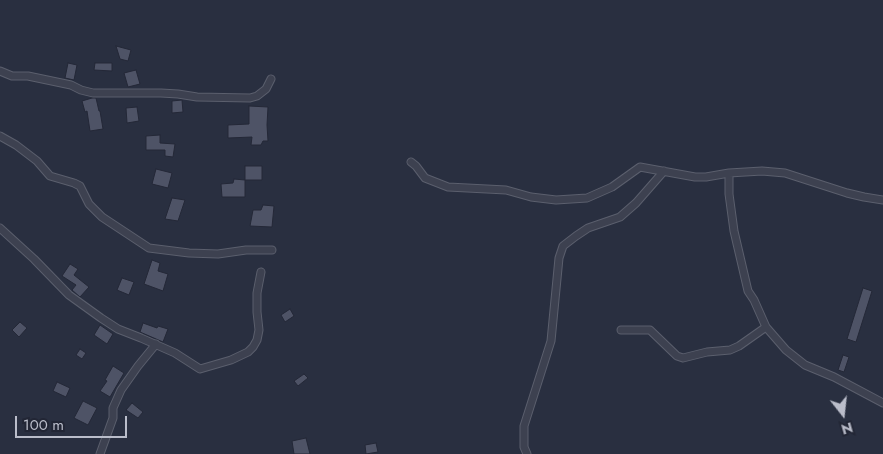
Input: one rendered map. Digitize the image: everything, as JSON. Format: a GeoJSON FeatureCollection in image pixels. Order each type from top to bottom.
{"type":"FeatureCollection","features":[{"type":"Feature","properties":{"kind":"street"},"geometry":{"type":"LineString","coordinates":[[0,71],[12,76],[28,76],[71,85],[93,93],[161,93],[197,97],[250,98],[257,96],[266,89],[270,79]]}},
{"type":"Feature","properties":{"kind":"street"},"geometry":{"type":"LineString","coordinates":[[0,136],[16,145],[37,161],[50,176],[74,182],[80,186],[89,204],[102,217],[150,248],[189,253],[218,254],[246,250],[272,250]]}},
{"type":"Feature","properties":{"kind":"street"},"geometry":{"type":"LineString","coordinates":[[411,162],[425,178],[448,188],[506,190],[532,197],[556,200],[587,198],[612,187],[640,167],[695,177],[762,171],[785,173],[848,193],[883,200]]}},
{"type":"Feature","properties":{"kind":"street"},"geometry":{"type":"LineString","coordinates":[[527,454],[524,447],[524,426],[551,341],[559,258],[563,246],[588,228],[620,217],[636,203],[664,171]]}},
{"type":"Feature","properties":{"kind":"street"},"geometry":{"type":"LineString","coordinates":[[729,173],[729,194],[734,231],[748,291],[766,327],[786,350],[805,365],[834,377],[883,403]]}},
{"type":"Feature","properties":{"kind":"street"},"geometry":{"type":"LineString","coordinates":[[0,228],[69,294],[118,329],[175,353],[200,369],[231,360],[248,352],[253,347],[257,340],[258,293],[261,272]]}},
{"type":"Feature","properties":{"kind":"street"},"geometry":{"type":"LineString","coordinates":[[621,330],[650,330],[677,356],[683,358],[706,352],[730,350],[766,327]]}},
{"type":"Feature","properties":{"kind":"street"},"geometry":{"type":"LineString","coordinates":[[100,454],[112,418],[113,408],[122,390],[156,344]]}},
{"type":"Feature","properties":{"kind":"building"},"geometry":{"type":"Polygon","coordinates":[[[116,46],[131,50],[128,61],[120,59],[116,46]]]}},
{"type":"Feature","properties":{"kind":"building"},"geometry":{"type":"Polygon","coordinates":[[[68,63],[77,65],[74,80],[65,78],[68,63]]]}},
{"type":"Feature","properties":{"kind":"building"},"geometry":{"type":"Polygon","coordinates":[[[95,63],[112,63],[112,71],[94,70],[95,63]]]}},
{"type":"Feature","properties":{"kind":"building"},"geometry":{"type":"Polygon","coordinates":[[[136,70],[140,84],[128,87],[124,73],[136,70]]]}},
{"type":"Feature","properties":{"kind":"building"},"geometry":{"type":"Polygon","coordinates":[[[96,98],[103,129],[90,131],[87,111],[85,112],[82,101],[96,98]]]}},
{"type":"Feature","properties":{"kind":"building"},"geometry":{"type":"Polygon","coordinates":[[[182,100],[183,112],[172,113],[172,101],[182,100]]]}},
{"type":"Feature","properties":{"kind":"building"},"geometry":{"type":"Polygon","coordinates":[[[249,106],[268,107],[268,141],[263,141],[261,145],[251,145],[252,137],[228,138],[228,125],[249,124],[249,106]]]}},
{"type":"Feature","properties":{"kind":"building"},"geometry":{"type":"Polygon","coordinates":[[[137,107],[139,121],[127,123],[126,108],[137,107]]]}},
{"type":"Feature","properties":{"kind":"building"},"geometry":{"type":"Polygon","coordinates":[[[160,135],[160,143],[175,144],[173,157],[165,156],[165,150],[146,150],[146,136],[160,135]]]}},
{"type":"Feature","properties":{"kind":"building"},"geometry":{"type":"Polygon","coordinates":[[[245,166],[262,166],[262,180],[245,180],[245,166]]]}},
{"type":"Feature","properties":{"kind":"building"},"geometry":{"type":"Polygon","coordinates":[[[156,169],[172,173],[168,188],[152,184],[156,169]]]}},
{"type":"Feature","properties":{"kind":"building"},"geometry":{"type":"Polygon","coordinates":[[[234,179],[245,180],[245,197],[222,197],[221,184],[233,183],[234,179]]]}},
{"type":"Feature","properties":{"kind":"building"},"geometry":{"type":"Polygon","coordinates":[[[172,198],[185,200],[178,221],[165,219],[172,198]]]}},
{"type":"Feature","properties":{"kind":"building"},"geometry":{"type":"Polygon","coordinates":[[[263,205],[274,206],[272,227],[250,226],[253,210],[261,210],[263,205]]]}},
{"type":"Feature","properties":{"kind":"building"},"geometry":{"type":"Polygon","coordinates":[[[152,260],[160,263],[158,271],[168,274],[163,291],[144,284],[152,260]]]}},
{"type":"Feature","properties":{"kind":"building"},"geometry":{"type":"Polygon","coordinates":[[[70,264],[78,269],[74,275],[89,287],[80,297],[72,290],[76,285],[62,276],[70,264]]]}},
{"type":"Feature","properties":{"kind":"building"},"geometry":{"type":"Polygon","coordinates":[[[122,278],[134,282],[129,295],[117,290],[122,278]]]}},
{"type":"Feature","properties":{"kind":"building"},"geometry":{"type":"Polygon","coordinates":[[[863,288],[872,291],[856,342],[847,339],[863,288]]]}},
{"type":"Feature","properties":{"kind":"building"},"geometry":{"type":"Polygon","coordinates":[[[290,309],[294,316],[285,322],[281,315],[290,309]]]}},
{"type":"Feature","properties":{"kind":"building"},"geometry":{"type":"Polygon","coordinates":[[[20,322],[27,328],[19,337],[12,330],[20,322]]]}},
{"type":"Feature","properties":{"kind":"building"},"geometry":{"type":"Polygon","coordinates":[[[143,323],[157,328],[158,326],[168,329],[163,342],[140,332],[143,323]]]}},
{"type":"Feature","properties":{"kind":"building"},"geometry":{"type":"Polygon","coordinates":[[[100,325],[113,334],[107,344],[94,335],[100,325]]]}},
{"type":"Feature","properties":{"kind":"building"},"geometry":{"type":"Polygon","coordinates":[[[80,349],[86,353],[82,359],[76,355],[80,349]]]}},
{"type":"Feature","properties":{"kind":"building"},"geometry":{"type":"Polygon","coordinates":[[[843,355],[849,357],[844,372],[838,370],[843,355]]]}},
{"type":"Feature","properties":{"kind":"building"},"geometry":{"type":"Polygon","coordinates":[[[113,366],[124,373],[110,397],[100,391],[107,381],[105,380],[113,366]]]}},
{"type":"Feature","properties":{"kind":"building"},"geometry":{"type":"Polygon","coordinates":[[[304,374],[308,378],[298,386],[294,381],[304,374]]]}},
{"type":"Feature","properties":{"kind":"building"},"geometry":{"type":"Polygon","coordinates":[[[57,382],[70,388],[66,397],[53,391],[57,382]]]}},
{"type":"Feature","properties":{"kind":"building"},"geometry":{"type":"Polygon","coordinates":[[[83,401],[97,408],[88,425],[74,418],[83,401]]]}},
{"type":"Feature","properties":{"kind":"building"},"geometry":{"type":"Polygon","coordinates":[[[132,403],[143,412],[138,418],[126,410],[132,403]]]}},
{"type":"Feature","properties":{"kind":"building"},"geometry":{"type":"Polygon","coordinates":[[[306,438],[310,454],[294,454],[292,441],[306,438]]]}},
{"type":"Feature","properties":{"kind":"building"},"geometry":{"type":"Polygon","coordinates":[[[376,443],[378,452],[366,454],[365,445],[376,443]]]}}]}
